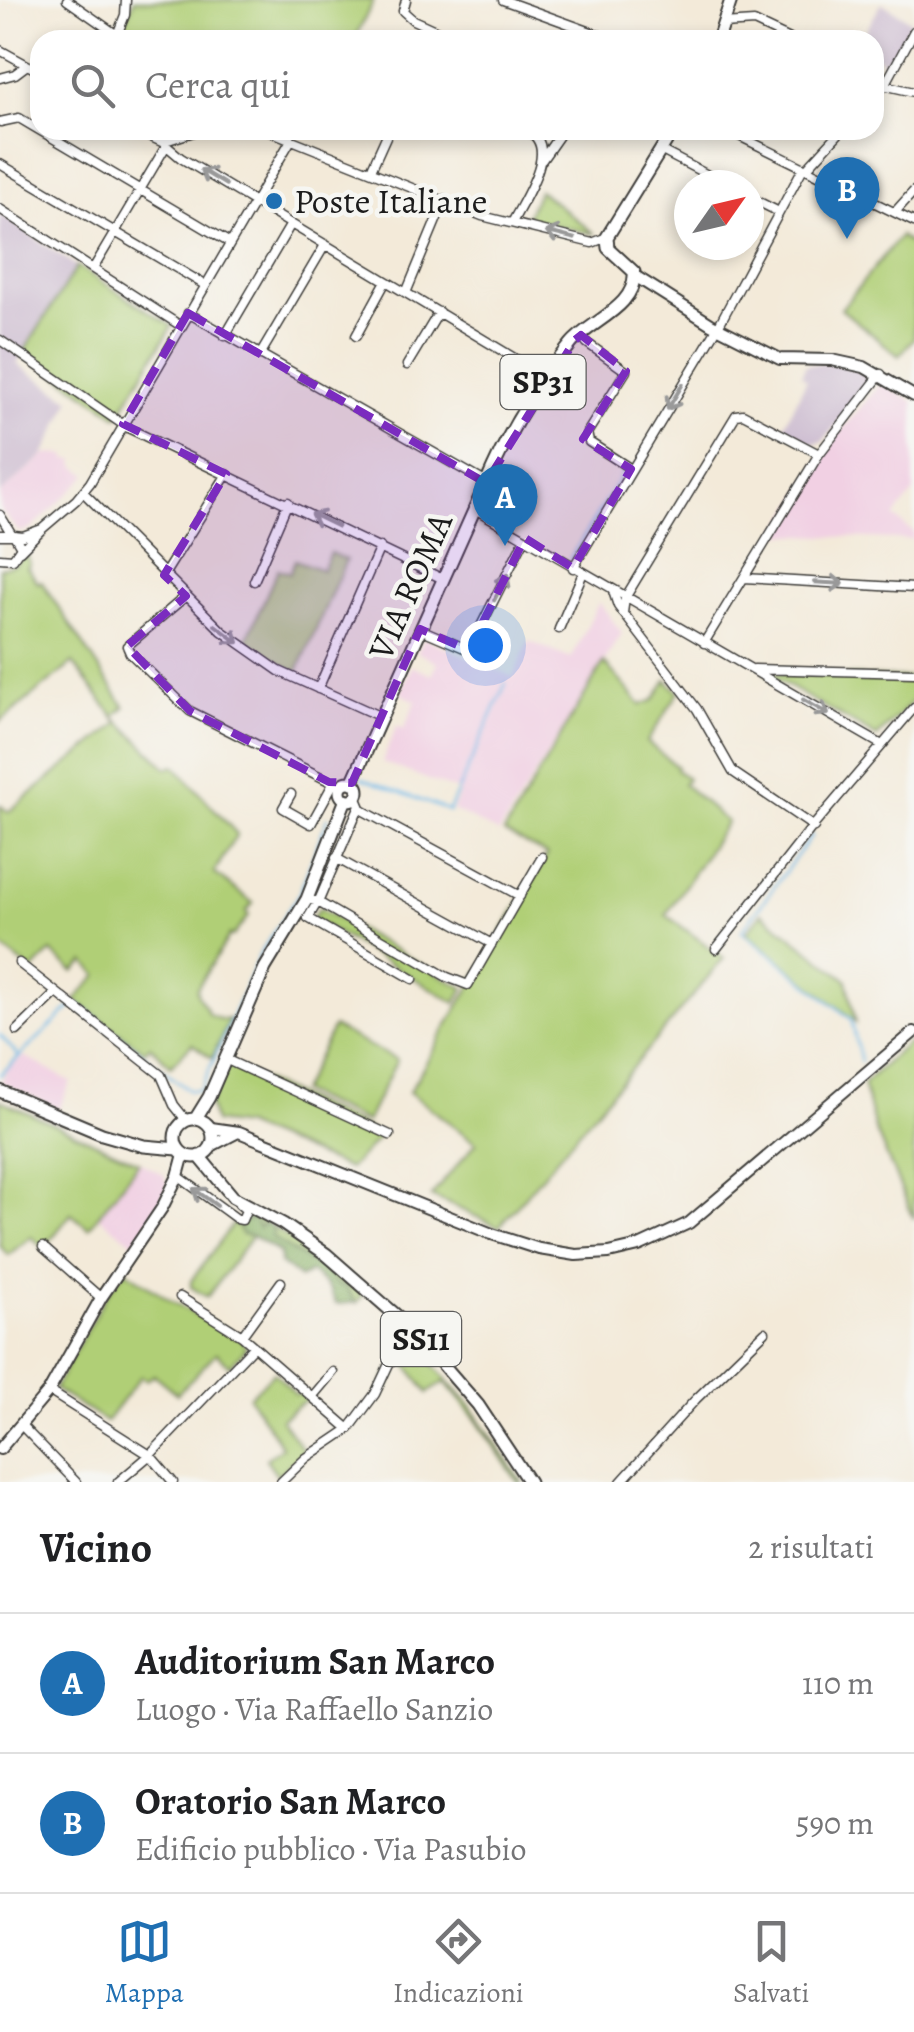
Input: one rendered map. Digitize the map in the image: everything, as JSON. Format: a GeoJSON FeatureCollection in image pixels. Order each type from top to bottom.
{"type":"FeatureCollection","features":[{"type":"Feature","properties":{"kind":"main road"},"geometry":{"type":"LineString","coordinates":[[721,30],[730,0]]}},
{"type":"Feature","properties":{"kind":"main road"},"geometry":{"type":"LineString","coordinates":[[635,276],[609,244],[666,140]]}},
{"type":"Feature","properties":{"kind":"main road","name":"VIA ROMA"},"geometry":{"type":"LineString","coordinates":[[348,793],[510,433],[546,377],[581,334],[630,293],[635,276]]}},
{"type":"Feature","properties":{"kind":"main road","name":"SP31"},"geometry":{"type":"LineString","coordinates":[[191,1119],[209,1097],[265,968],[295,918],[313,900],[348,793]]}},
{"type":"Feature","properties":{"kind":"main road"},"geometry":{"type":"LineString","coordinates":[[0,1090],[128,1143],[196,1152]]}},
{"type":"Feature","properties":{"kind":"main road","name":"SP31"},"geometry":{"type":"LineString","coordinates":[[209,1097],[210,1127]]}},
{"type":"Feature","properties":{"kind":"main road"},"geometry":{"type":"LineString","coordinates":[[128,1143],[176,1130],[191,1119],[210,1127]]}},
{"type":"Feature","properties":{"kind":"main road","name":"SS11"},"geometry":{"type":"LineString","coordinates":[[196,1152],[210,1127]]}},
{"type":"Feature","properties":{"kind":"main road","name":"SS11"},"geometry":{"type":"LineString","coordinates":[[176,1130],[233,1197],[326,1254],[414,1330],[478,1405],[529,1482]]}},
{"type":"Feature","properties":{"kind":"main road","name":"SS11"},"geometry":{"type":"LineString","coordinates":[[196,1152],[250,1204]]}},
{"type":"Feature","properties":{"kind":"street"},"geometry":{"type":"LineString","coordinates":[[66,0],[107,30]]}},
{"type":"Feature","properties":{"kind":"street"},"geometry":{"type":"LineString","coordinates":[[119,30],[126,15],[126,0]]}},
{"type":"Feature","properties":{"kind":"street"},"geometry":{"type":"LineString","coordinates":[[406,0],[405,14],[433,30]]}},
{"type":"Feature","properties":{"kind":"street"},"geometry":{"type":"LineString","coordinates":[[503,0],[585,30]]}},
{"type":"Feature","properties":{"kind":"street"},"geometry":{"type":"LineString","coordinates":[[531,10],[536,0]]}},
{"type":"Feature","properties":{"kind":"street"},"geometry":{"type":"LineString","coordinates":[[723,24],[754,22],[771,30]]}},
{"type":"Feature","properties":{"kind":"street"},"geometry":{"type":"LineString","coordinates":[[884,79],[914,31]]}},
{"type":"Feature","properties":{"kind":"street"},"geometry":{"type":"LineString","coordinates":[[0,50],[30,67]]}},
{"type":"Feature","properties":{"kind":"street"},"geometry":{"type":"LineString","coordinates":[[0,78],[27,65]]}},
{"type":"Feature","properties":{"kind":"street"},"geometry":{"type":"LineString","coordinates":[[884,86],[914,92]]}},
{"type":"Feature","properties":{"kind":"street"},"geometry":{"type":"LineString","coordinates":[[0,122],[19,118],[30,124]]}},
{"type":"Feature","properties":{"kind":"street"},"geometry":{"type":"LineString","coordinates":[[56,140],[230,243]]}},
{"type":"Feature","properties":{"kind":"street"},"geometry":{"type":"LineString","coordinates":[[155,140],[546,377]]}},
{"type":"Feature","properties":{"kind":"street"},"geometry":{"type":"LineString","coordinates":[[92,269],[167,146],[179,140]]}},
{"type":"Feature","properties":{"kind":"street"},"geometry":{"type":"LineString","coordinates":[[3,560],[20,550],[84,492],[291,140],[482,216],[609,244]]}},
{"type":"Feature","properties":{"kind":"street"},"geometry":{"type":"LineString","coordinates":[[371,170],[384,140]]}},
{"type":"Feature","properties":{"kind":"street"},"geometry":{"type":"LineString","coordinates":[[538,140],[542,160]]}},
{"type":"Feature","properties":{"kind":"street"},"geometry":{"type":"LineString","coordinates":[[512,223],[555,140]]}},
{"type":"Feature","properties":{"kind":"street"},"geometry":{"type":"LineString","coordinates":[[747,140],[914,222]]}},
{"type":"Feature","properties":{"kind":"street"},"geometry":{"type":"LineString","coordinates":[[573,568],[719,326],[804,169],[832,140]]}},
{"type":"Feature","properties":{"kind":"street"},"geometry":{"type":"LineString","coordinates":[[660,150],[698,170]]}},
{"type":"Feature","properties":{"kind":"street"},"geometry":{"type":"LineString","coordinates":[[0,164],[205,285]]}},
{"type":"Feature","properties":{"kind":"street"},"geometry":{"type":"LineString","coordinates":[[895,212],[914,192]]}},
{"type":"Feature","properties":{"kind":"street"},"geometry":{"type":"LineString","coordinates":[[406,293],[445,199]]}},
{"type":"Feature","properties":{"kind":"street"},"geometry":{"type":"LineString","coordinates":[[764,204],[779,212]]}},
{"type":"Feature","properties":{"kind":"street"},"geometry":{"type":"LineString","coordinates":[[0,209],[181,326]]}},
{"type":"Feature","properties":{"kind":"street"},"geometry":{"type":"LineString","coordinates":[[225,336],[290,224]]}},
{"type":"Feature","properties":{"kind":"street"},"geometry":{"type":"LineString","coordinates":[[260,355],[325,245]]}},
{"type":"Feature","properties":{"kind":"street"},"geometry":{"type":"LineString","coordinates":[[635,276],[711,324],[780,359],[842,361],[881,374],[914,396]]}},
{"type":"Feature","properties":{"kind":"street"},"geometry":{"type":"LineString","coordinates":[[356,336],[386,282]]}},
{"type":"Feature","properties":{"kind":"street"},"geometry":{"type":"LineString","coordinates":[[407,365],[439,312]]}},
{"type":"Feature","properties":{"kind":"street"},"geometry":{"type":"LineString","coordinates":[[188,313],[486,483]]}},
{"type":"Feature","properties":{"kind":"street"},"geometry":{"type":"LineString","coordinates":[[581,334],[587,343],[626,371],[588,433],[589,442],[632,470]]}},
{"type":"Feature","properties":{"kind":"street"},"geometry":{"type":"LineString","coordinates":[[0,340],[123,424],[443,579]]}},
{"type":"Feature","properties":{"kind":"street"},"geometry":{"type":"LineString","coordinates":[[704,643],[820,454],[881,374]]}},
{"type":"Feature","properties":{"kind":"street"},"geometry":{"type":"LineString","coordinates":[[623,613],[626,598],[738,414],[820,454]]}},
{"type":"Feature","properties":{"kind":"street"},"geometry":{"type":"LineString","coordinates":[[164,575],[227,474]]}},
{"type":"Feature","properties":{"kind":"street"},"geometry":{"type":"LineString","coordinates":[[84,492],[212,623],[279,671],[381,717]]}},
{"type":"Feature","properties":{"kind":"street"},"geometry":{"type":"LineString","coordinates":[[254,581],[288,502]]}},
{"type":"Feature","properties":{"kind":"street"},"geometry":{"type":"LineString","coordinates":[[475,509],[882,746]]}},
{"type":"Feature","properties":{"kind":"street"},"geometry":{"type":"LineString","coordinates":[[0,515],[19,540],[20,550]]}},
{"type":"Feature","properties":{"kind":"street"},"geometry":{"type":"LineString","coordinates":[[0,532],[23,536],[42,529]]}},
{"type":"Feature","properties":{"kind":"street"},"geometry":{"type":"LineString","coordinates":[[420,629],[469,650],[525,538]]}},
{"type":"Feature","properties":{"kind":"street"},"geometry":{"type":"LineString","coordinates":[[318,689],[380,547]]}},
{"type":"Feature","properties":{"kind":"street"},"geometry":{"type":"LineString","coordinates":[[560,629],[583,573]]}},
{"type":"Feature","properties":{"kind":"street"},"geometry":{"type":"LineString","coordinates":[[744,578],[914,588]]}},
{"type":"Feature","properties":{"kind":"street"},"geometry":{"type":"LineString","coordinates":[[613,591],[623,613],[698,710],[733,772],[814,826]]}},
{"type":"Feature","properties":{"kind":"street"},"geometry":{"type":"LineString","coordinates":[[186,596],[127,646],[190,711],[348,793],[520,896]]}},
{"type":"Feature","properties":{"kind":"street"},"geometry":{"type":"LineString","coordinates":[[750,668],[914,673]]}},
{"type":"Feature","properties":{"kind":"street"},"geometry":{"type":"LineString","coordinates":[[716,950],[814,826],[882,746],[911,719],[914,708]]}},
{"type":"Feature","properties":{"kind":"street"},"geometry":{"type":"LineString","coordinates":[[291,794],[283,808],[312,824],[348,793]]}},
{"type":"Feature","properties":{"kind":"street"},"geometry":{"type":"LineString","coordinates":[[348,793],[336,858],[313,900],[310,920],[413,980]]}},
{"type":"Feature","properties":{"kind":"street"},"geometry":{"type":"LineString","coordinates":[[313,900],[447,977],[468,985],[542,857]]}},
{"type":"Feature","properties":{"kind":"street"},"geometry":{"type":"LineString","coordinates":[[336,858],[492,944]]}},
{"type":"Feature","properties":{"kind":"street"},"geometry":{"type":"LineString","coordinates":[[19,962],[161,1075],[174,1105],[191,1119]]}},
{"type":"Feature","properties":{"kind":"street"},"geometry":{"type":"LineString","coordinates":[[17,1031],[55,994]]}},
{"type":"Feature","properties":{"kind":"street"},"geometry":{"type":"LineString","coordinates":[[210,1127],[245,1134],[539,1250],[576,1255],[609,1252],[651,1242],[689,1223],[914,1032]]}},
{"type":"Feature","properties":{"kind":"street"},"geometry":{"type":"LineString","coordinates":[[225,1060],[390,1135]]}},
{"type":"Feature","properties":{"kind":"street"},"geometry":{"type":"LineString","coordinates":[[0,1448],[49,1392],[101,1298],[196,1152],[245,1134]]}},
{"type":"Feature","properties":{"kind":"street"},"geometry":{"type":"LineString","coordinates":[[178,1176],[242,1220],[246,1210],[224,1194],[214,1175]]}},
{"type":"Feature","properties":{"kind":"street"},"geometry":{"type":"LineString","coordinates":[[43,1248],[101,1298]]}},
{"type":"Feature","properties":{"kind":"street"},"geometry":{"type":"LineString","coordinates":[[242,1336],[282,1282]]}},
{"type":"Feature","properties":{"kind":"street"},"geometry":{"type":"LineString","coordinates":[[180,1297],[242,1336],[349,1429]]}},
{"type":"Feature","properties":{"kind":"street"},"geometry":{"type":"LineString","coordinates":[[280,1482],[306,1458],[349,1429],[376,1394],[390,1364],[414,1330]]}},
{"type":"Feature","properties":{"kind":"street"},"geometry":{"type":"LineString","coordinates":[[620,1482],[696,1399],[765,1332]]}},
{"type":"Feature","properties":{"kind":"street"},"geometry":{"type":"LineString","coordinates":[[118,1482],[150,1455],[254,1346]]}},
{"type":"Feature","properties":{"kind":"street"},"geometry":{"type":"LineString","coordinates":[[312,1397],[332,1372]]}},
{"type":"Feature","properties":{"kind":"street"},"geometry":{"type":"LineString","coordinates":[[49,1392],[150,1455],[173,1482]]}},
{"type":"Feature","properties":{"kind":"street"},"geometry":{"type":"LineString","coordinates":[[21,1425],[76,1482]]}},
{"type":"Feature","properties":{"kind":"highlighted area"},"geometry":{"type":"Polygon","coordinates":[[[188,313],[486,483],[581,335],[626,371],[583,439],[631,469],[573,568],[525,538],[469,650],[420,629],[352,783],[329,782],[190,711],[130,653],[127,646],[186,596],[164,575],[226,474],[123,424],[188,313]]]}},
{"type":"Feature","properties":{"kind":"shaded area"},"geometry":{"type":"Polygon","coordinates":[[[882,3],[911,21],[888,64],[884,61],[884,30],[866,30],[882,3]]]}},
{"type":"Feature","properties":{"kind":"shaded area"},"geometry":{"type":"Polygon","coordinates":[[[0,214],[76,266],[17,364],[71,400],[44,455],[0,494],[0,214]]]}},
{"type":"Feature","properties":{"kind":"shaded area"},"geometry":{"type":"Polygon","coordinates":[[[834,363],[869,373],[873,379],[823,441],[813,444],[783,428],[807,379],[801,375],[806,365],[834,363]]]}},
{"type":"Feature","properties":{"kind":"shaded area"},"geometry":{"type":"Polygon","coordinates":[[[882,382],[914,402],[914,492],[894,517],[914,533],[914,540],[776,534],[837,436],[882,382]]]}},
{"type":"Feature","properties":{"kind":"shaded area"},"geometry":{"type":"Polygon","coordinates":[[[46,454],[66,455],[88,475],[31,529],[19,532],[0,510],[0,494],[46,454]]]}},
{"type":"Feature","properties":{"kind":"shaded area"},"geometry":{"type":"Polygon","coordinates":[[[599,602],[622,633],[499,833],[453,810],[460,792],[382,762],[397,726],[404,729],[416,701],[400,693],[412,666],[432,675],[438,663],[417,652],[424,638],[513,677],[529,641],[571,659],[599,602]]]}},
{"type":"Feature","properties":{"kind":"shaded area"},"geometry":{"type":"Polygon","coordinates":[[[24,1056],[71,1082],[59,1109],[1,1082],[8,1069],[24,1056]]]}},
{"type":"Feature","properties":{"kind":"shaded area"},"geometry":{"type":"Polygon","coordinates":[[[140,1162],[163,1174],[169,1189],[135,1244],[98,1216],[140,1162]]]}},
{"type":"Feature","properties":{"kind":"green space"},"geometry":{"type":"Polygon","coordinates":[[[134,0],[374,0],[359,30],[122,30],[134,0]]]}},
{"type":"Feature","properties":{"kind":"green space"},"geometry":{"type":"Polygon","coordinates":[[[539,190],[595,234],[525,219],[539,190]]]}},
{"type":"Feature","properties":{"kind":"green space"},"geometry":{"type":"Polygon","coordinates":[[[900,236],[914,247],[914,338],[899,356],[841,309],[900,236]]]}},
{"type":"Feature","properties":{"kind":"green space"},"geometry":{"type":"Polygon","coordinates":[[[77,266],[172,326],[118,416],[24,352],[77,266]]]}},
{"type":"Feature","properties":{"kind":"green space"},"geometry":{"type":"Polygon","coordinates":[[[26,553],[30,564],[27,567],[38,583],[41,581],[125,707],[114,716],[167,768],[175,766],[237,834],[214,873],[253,903],[246,912],[249,915],[230,935],[197,988],[208,1014],[230,1019],[212,1058],[192,1044],[171,1066],[150,1046],[144,1051],[75,1000],[98,975],[85,962],[74,972],[51,952],[32,971],[0,946],[0,805],[8,812],[119,723],[73,663],[0,722],[0,568],[15,564],[26,553]]]}},
{"type":"Feature","properties":{"kind":"green space"},"geometry":{"type":"Polygon","coordinates":[[[330,553],[346,560],[297,673],[246,641],[278,569],[290,573],[295,560],[322,570],[330,553]]]}},
{"type":"Feature","properties":{"kind":"green space"},"geometry":{"type":"Polygon","coordinates":[[[604,662],[641,705],[654,700],[667,680],[679,692],[647,742],[687,778],[683,784],[727,822],[666,915],[724,958],[499,1227],[431,1196],[476,1143],[409,1092],[547,855],[504,833],[604,662]]]}},
{"type":"Feature","properties":{"kind":"green space"},"geometry":{"type":"Polygon","coordinates":[[[765,673],[914,678],[914,700],[877,737],[765,673]]]}},
{"type":"Feature","properties":{"kind":"green space"},"geometry":{"type":"Polygon","coordinates":[[[319,908],[464,988],[456,1003],[312,918],[319,908]]]}},
{"type":"Feature","properties":{"kind":"green space"},"geometry":{"type":"Polygon","coordinates":[[[762,913],[847,980],[856,1022],[746,933],[762,913]]]}},
{"type":"Feature","properties":{"kind":"green space"},"geometry":{"type":"Polygon","coordinates":[[[333,1027],[397,1060],[366,1122],[300,1092],[333,1027]]]}},
{"type":"Feature","properties":{"kind":"green space"},"geometry":{"type":"Polygon","coordinates":[[[914,1037],[914,1219],[875,1129],[863,1084],[914,1037]]]}},
{"type":"Feature","properties":{"kind":"green space"},"geometry":{"type":"Polygon","coordinates":[[[227,1064],[379,1137],[349,1169],[244,1126],[214,1122],[209,1105],[227,1064]]]}},
{"type":"Feature","properties":{"kind":"green space"},"geometry":{"type":"Polygon","coordinates":[[[0,1100],[139,1162],[89,1228],[71,1214],[44,1248],[31,1237],[8,1255],[0,1246],[0,1100]]]}},
{"type":"Feature","properties":{"kind":"green space"},"geometry":{"type":"Polygon","coordinates":[[[250,1212],[349,1283],[363,1295],[357,1303],[349,1299],[344,1302],[310,1271],[252,1236],[207,1297],[191,1287],[191,1281],[235,1221],[247,1220],[250,1212]]]}},
{"type":"Feature","properties":{"kind":"green space"},"geometry":{"type":"Polygon","coordinates":[[[252,1214],[259,1227],[264,1223],[274,1227],[272,1237],[322,1267],[338,1285],[345,1286],[356,1302],[336,1304],[315,1275],[310,1272],[300,1278],[280,1263],[280,1252],[241,1234],[235,1222],[249,1220],[252,1214]]]}},
{"type":"Feature","properties":{"kind":"green space"},"geometry":{"type":"Polygon","coordinates":[[[125,1270],[242,1340],[246,1348],[230,1366],[216,1353],[177,1394],[154,1375],[147,1380],[141,1376],[106,1422],[54,1389],[106,1295],[125,1270]]]}},
{"type":"Feature","properties":{"kind":"green space"},"geometry":{"type":"Polygon","coordinates":[[[410,1338],[471,1407],[522,1482],[518,1482],[445,1382],[428,1393],[403,1359],[386,1391],[382,1385],[410,1338]]]}},
{"type":"Feature","properties":{"kind":"green space"},"geometry":{"type":"Polygon","coordinates":[[[274,1372],[296,1395],[308,1398],[281,1419],[305,1452],[277,1475],[266,1459],[282,1447],[249,1397],[274,1372]]]}},
{"type":"Feature","properties":{"kind":"waterway"},"geometry":{"type":"LineString","coordinates":[[570,559],[625,470]]}},
{"type":"Feature","properties":{"kind":"waterway"},"geometry":{"type":"LineString","coordinates":[[362,778],[449,811],[506,683]]}},
{"type":"Feature","properties":{"kind":"waterway"},"geometry":{"type":"LineString","coordinates":[[80,1006],[188,1090],[200,1091],[260,954],[300,892],[328,818]]}},
{"type":"Feature","properties":{"kind":"waterway"},"geometry":{"type":"LineString","coordinates":[[812,835],[742,931],[851,1019],[861,1062]]}},
{"type":"Feature","properties":{"kind":"waterway"},"geometry":{"type":"LineString","coordinates":[[0,1075],[72,1006]]}},
{"type":"Feature","properties":{"kind":"waterway"},"geometry":{"type":"LineString","coordinates":[[0,1035],[19,1057]]}},
{"type":"Feature","properties":{"kind":"place","name":"Poste Italiane"},"geometry":{"type":"Point","coordinates":[274,201]}},
{"type":"Feature","properties":{"kind":"place","name":"Oratorio San Marco"},"geometry":{"type":"Point","coordinates":[847,239]}},
{"type":"Feature","properties":{"kind":"place","name":"Auditorium San Marco"},"geometry":{"type":"Point","coordinates":[505,546]}}]}
